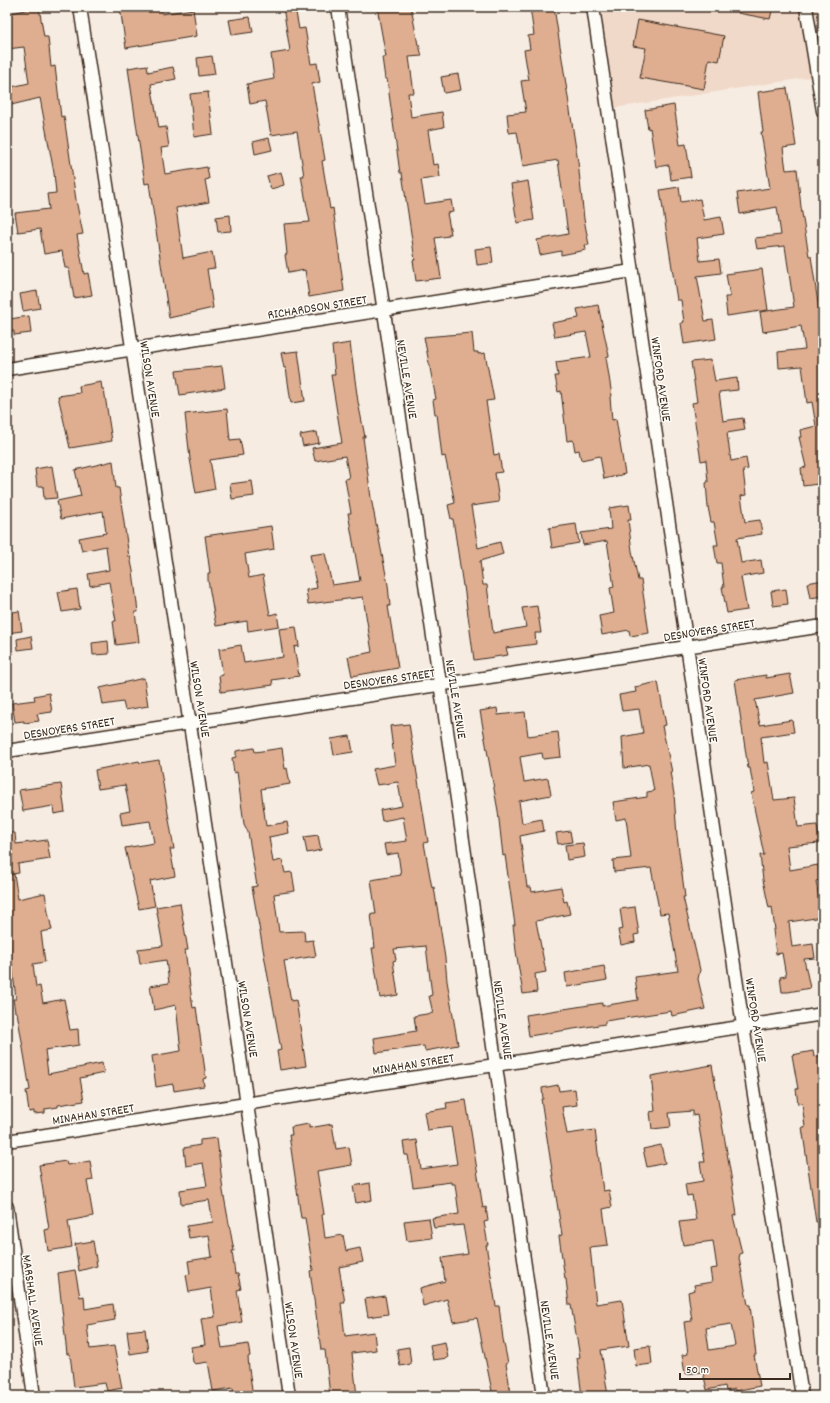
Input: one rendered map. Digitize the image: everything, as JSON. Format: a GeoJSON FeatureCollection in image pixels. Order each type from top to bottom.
{"type":"FeatureCollection","features":[{"type":"Feature","properties":{"kind":"street","name":"WILSON AVENUE"},"geometry":{"type":"LineString","coordinates":[[80,7],[248,1103],[289,1396]]}},
{"type":"Feature","properties":{"kind":"street","name":"NEVILLE AVENUE"},"geometry":{"type":"LineString","coordinates":[[338,7],[441,685],[544,1396]]}},
{"type":"Feature","properties":{"kind":"street","name":"WINFORD AVENUE"},"geometry":{"type":"LineString","coordinates":[[593,7],[743,1026],[802,1396]]}},
{"type":"Feature","properties":{"kind":"street"},"geometry":{"type":"LineString","coordinates":[[806,7],[823,111]]}},
{"type":"Feature","properties":{"kind":"street","name":"RICHARDSON STREET"},"geometry":{"type":"LineString","coordinates":[[7,369],[632,271]]}},
{"type":"Feature","properties":{"kind":"street","name":"DESNOYERS STREET"},"geometry":{"type":"LineString","coordinates":[[7,751],[823,626]]}},
{"type":"Feature","properties":{"kind":"street","name":"MINAHAN STREET"},"geometry":{"type":"LineString","coordinates":[[7,1141],[823,1014]]}},
{"type":"Feature","properties":{"kind":"street","name":"MARSHALL AVENUE"},"geometry":{"type":"LineString","coordinates":[[7,1207],[34,1396]]}},
{"type":"Feature","properties":{"kind":"shaded area"},"geometry":{"type":"Polygon","coordinates":[[[593,7],[823,7],[823,78],[817,76],[608,109],[593,7]]]}},
{"type":"Feature","properties":{"kind":"building"},"geometry":{"type":"Polygon","coordinates":[[[39,7],[44,37],[48,37],[51,67],[55,66],[61,117],[64,116],[76,200],[83,234],[77,235],[84,274],[88,273],[92,295],[74,298],[69,268],[65,268],[62,251],[44,254],[40,229],[18,232],[15,213],[49,209],[47,194],[56,193],[54,173],[40,98],[7,106],[7,88],[29,83],[24,47],[7,49],[7,14],[39,7]]]}},
{"type":"Feature","properties":{"kind":"building"},"geometry":{"type":"Polygon","coordinates":[[[120,7],[161,7],[162,14],[193,9],[197,36],[126,48],[120,7]]]}},
{"type":"Feature","properties":{"kind":"building"},"geometry":{"type":"Polygon","coordinates":[[[283,7],[295,7],[299,29],[305,28],[311,64],[317,63],[320,82],[312,84],[325,160],[322,161],[330,209],[333,208],[344,291],[309,297],[305,270],[288,273],[285,255],[287,254],[284,224],[310,222],[301,176],[304,176],[297,131],[271,135],[265,101],[250,104],[247,84],[274,79],[271,54],[290,51],[283,7]]]}},
{"type":"Feature","properties":{"kind":"building"},"geometry":{"type":"Polygon","coordinates":[[[377,7],[411,7],[418,45],[422,56],[409,57],[414,93],[408,93],[411,117],[442,112],[444,127],[428,130],[433,165],[438,164],[440,177],[421,180],[425,204],[451,200],[453,212],[447,213],[451,234],[448,234],[449,236],[435,238],[441,278],[416,281],[413,260],[415,260],[402,173],[400,173],[387,79],[385,79],[382,57],[386,57],[377,7]]]}},
{"type":"Feature","properties":{"kind":"building"},"geometry":{"type":"Polygon","coordinates":[[[530,7],[554,7],[589,245],[585,245],[586,250],[561,255],[561,251],[540,255],[537,240],[568,234],[558,160],[523,166],[517,132],[509,133],[507,114],[526,112],[521,81],[529,80],[524,50],[530,49],[528,36],[534,35],[530,7]]]}},
{"type":"Feature","properties":{"kind":"building"},"geometry":{"type":"Polygon","coordinates":[[[738,7],[773,7],[770,19],[738,13],[738,7]]]}},
{"type":"Feature","properties":{"kind":"building"},"geometry":{"type":"Polygon","coordinates":[[[250,17],[253,32],[232,35],[229,20],[250,17]]]}},
{"type":"Feature","properties":{"kind":"building"},"geometry":{"type":"Polygon","coordinates":[[[638,20],[724,36],[719,61],[709,59],[704,89],[640,78],[646,48],[633,46],[638,20]]]}},
{"type":"Feature","properties":{"kind":"building"},"geometry":{"type":"Polygon","coordinates":[[[212,56],[215,74],[199,76],[197,58],[212,56]]]}},
{"type":"Feature","properties":{"kind":"building"},"geometry":{"type":"Polygon","coordinates":[[[147,65],[148,72],[173,67],[176,79],[151,84],[159,128],[166,127],[169,147],[161,148],[165,174],[207,167],[209,179],[205,180],[209,202],[176,208],[183,258],[212,252],[215,268],[207,269],[213,308],[169,318],[149,183],[145,184],[128,68],[147,65]]]}},
{"type":"Feature","properties":{"kind":"building"},"geometry":{"type":"Polygon","coordinates":[[[458,74],[461,90],[444,93],[441,77],[458,74]]]}},
{"type":"Feature","properties":{"kind":"building"},"geometry":{"type":"Polygon","coordinates":[[[787,88],[796,146],[783,148],[786,170],[797,169],[801,207],[809,256],[811,256],[823,337],[823,354],[821,355],[823,369],[823,475],[817,476],[818,484],[803,486],[801,468],[806,467],[799,437],[801,437],[800,430],[816,426],[812,402],[807,403],[802,366],[779,368],[778,352],[805,349],[801,326],[763,332],[760,312],[794,307],[785,246],[757,249],[755,238],[781,235],[777,207],[740,214],[737,193],[770,188],[761,132],[763,132],[758,92],[787,88]]]}},
{"type":"Feature","properties":{"kind":"building"},"geometry":{"type":"Polygon","coordinates":[[[208,92],[213,134],[194,137],[190,94],[208,92]]]}},
{"type":"Feature","properties":{"kind":"building"},"geometry":{"type":"Polygon","coordinates":[[[674,105],[680,145],[686,144],[691,177],[671,180],[669,165],[656,167],[650,128],[648,129],[645,110],[674,105]]]}},
{"type":"Feature","properties":{"kind":"building"},"geometry":{"type":"Polygon","coordinates":[[[269,138],[272,150],[255,154],[253,142],[269,138]]]}},
{"type":"Feature","properties":{"kind":"building"},"geometry":{"type":"Polygon","coordinates":[[[281,172],[284,185],[271,189],[267,176],[281,172]]]}},
{"type":"Feature","properties":{"kind":"building"},"geometry":{"type":"Polygon","coordinates":[[[528,181],[534,220],[517,223],[511,184],[528,181]]]}},
{"type":"Feature","properties":{"kind":"building"},"geometry":{"type":"Polygon","coordinates":[[[679,187],[681,202],[700,199],[704,220],[721,217],[724,234],[697,238],[700,261],[719,259],[721,273],[697,276],[705,321],[713,320],[716,339],[684,344],[681,323],[684,322],[681,300],[677,300],[660,190],[679,187]]]}},
{"type":"Feature","properties":{"kind":"building"},"geometry":{"type":"Polygon","coordinates":[[[230,215],[231,231],[218,232],[216,217],[230,215]]]}},
{"type":"Feature","properties":{"kind":"building"},"geometry":{"type":"Polygon","coordinates":[[[491,247],[493,263],[477,265],[475,249],[491,247]]]}},
{"type":"Feature","properties":{"kind":"building"},"geometry":{"type":"Polygon","coordinates":[[[762,269],[768,310],[727,316],[725,297],[730,297],[726,274],[762,269]]]}},
{"type":"Feature","properties":{"kind":"building"},"geometry":{"type":"Polygon","coordinates":[[[37,291],[40,308],[23,311],[20,294],[37,291]]]}},
{"type":"Feature","properties":{"kind":"building"},"geometry":{"type":"Polygon","coordinates":[[[598,305],[609,356],[606,357],[612,396],[610,397],[612,420],[616,419],[625,474],[604,479],[600,456],[581,460],[579,450],[575,451],[573,440],[567,441],[561,391],[558,392],[555,376],[558,376],[556,362],[591,357],[586,332],[555,337],[552,323],[579,318],[577,309],[598,305]]]}},
{"type":"Feature","properties":{"kind":"building"},"geometry":{"type":"Polygon","coordinates":[[[29,316],[31,333],[14,335],[14,331],[11,331],[10,319],[29,316]]]}},
{"type":"Feature","properties":{"kind":"building"},"geometry":{"type":"Polygon","coordinates":[[[472,333],[474,352],[478,352],[478,354],[485,353],[494,400],[486,401],[494,455],[499,454],[502,472],[495,473],[499,502],[471,506],[478,548],[500,542],[503,554],[480,561],[483,585],[487,585],[493,633],[526,627],[522,608],[537,606],[541,633],[535,633],[536,644],[506,648],[508,655],[474,660],[453,519],[451,519],[448,505],[455,503],[445,456],[442,457],[437,414],[435,414],[433,400],[436,399],[424,337],[472,333]]]}},
{"type":"Feature","properties":{"kind":"building"},"geometry":{"type":"Polygon","coordinates":[[[350,343],[358,402],[365,437],[363,437],[371,498],[388,585],[390,606],[388,606],[398,668],[352,676],[348,657],[372,652],[363,597],[308,604],[306,590],[317,588],[310,555],[325,553],[332,585],[360,581],[348,513],[351,513],[345,479],[349,478],[345,456],[315,461],[312,448],[342,443],[331,375],[335,375],[332,346],[350,343]]]}},
{"type":"Feature","properties":{"kind":"building"},"geometry":{"type":"Polygon","coordinates":[[[298,351],[305,401],[291,403],[286,368],[284,368],[281,353],[298,351]]]}},
{"type":"Feature","properties":{"kind":"building"},"geometry":{"type":"Polygon","coordinates":[[[711,360],[715,381],[737,378],[738,390],[719,392],[723,421],[743,418],[745,430],[727,433],[731,461],[746,458],[748,469],[743,470],[746,495],[741,496],[745,522],[760,520],[762,534],[737,538],[741,563],[761,560],[763,573],[741,577],[747,610],[727,613],[722,587],[724,587],[721,563],[717,563],[714,545],[718,545],[714,522],[711,522],[708,507],[706,460],[701,461],[692,403],[697,402],[691,362],[711,360]]]}},
{"type":"Feature","properties":{"kind":"building"},"geometry":{"type":"Polygon","coordinates":[[[222,366],[225,388],[180,395],[176,371],[222,366]]]}},
{"type":"Feature","properties":{"kind":"building"},"geometry":{"type":"Polygon","coordinates":[[[101,382],[102,389],[104,389],[112,441],[70,448],[58,396],[80,393],[79,386],[101,382]]]}},
{"type":"Feature","properties":{"kind":"building"},"geometry":{"type":"Polygon","coordinates":[[[227,409],[230,440],[240,439],[243,455],[210,460],[215,489],[196,493],[190,459],[185,414],[227,409]]]}},
{"type":"Feature","properties":{"kind":"building"},"geometry":{"type":"Polygon","coordinates":[[[317,432],[319,443],[303,446],[300,435],[317,432]]]}},
{"type":"Feature","properties":{"kind":"building"},"geometry":{"type":"Polygon","coordinates":[[[113,461],[116,488],[119,488],[129,557],[130,556],[133,571],[138,612],[135,612],[139,642],[116,645],[113,621],[116,621],[109,582],[90,586],[88,574],[109,570],[106,546],[82,551],[79,538],[106,533],[103,511],[61,519],[57,501],[81,496],[75,470],[113,461]]]}},
{"type":"Feature","properties":{"kind":"building"},"geometry":{"type":"Polygon","coordinates":[[[52,466],[57,498],[44,499],[43,486],[37,486],[35,469],[52,466]]]}},
{"type":"Feature","properties":{"kind":"building"},"geometry":{"type":"Polygon","coordinates":[[[252,481],[254,496],[232,499],[230,484],[252,481]]]}},
{"type":"Feature","properties":{"kind":"building"},"geometry":{"type":"Polygon","coordinates":[[[629,505],[631,520],[628,520],[632,551],[638,580],[641,580],[649,633],[630,636],[629,630],[602,635],[599,616],[614,613],[610,588],[614,587],[607,541],[583,545],[581,533],[611,529],[609,508],[629,505]]]}},
{"type":"Feature","properties":{"kind":"building"},"geometry":{"type":"Polygon","coordinates":[[[576,524],[579,543],[552,548],[549,528],[576,524]]]}},
{"type":"Feature","properties":{"kind":"building"},"geometry":{"type":"Polygon","coordinates":[[[271,526],[274,549],[245,554],[249,578],[263,575],[270,615],[277,613],[279,626],[248,631],[247,621],[216,626],[208,580],[208,573],[210,573],[205,536],[271,526]]]}},
{"type":"Feature","properties":{"kind":"building"},"geometry":{"type":"Polygon","coordinates":[[[823,580],[823,596],[810,598],[807,583],[823,580]]]}},
{"type":"Feature","properties":{"kind":"building"},"geometry":{"type":"Polygon","coordinates":[[[77,589],[80,609],[62,612],[58,592],[77,589]]]}},
{"type":"Feature","properties":{"kind":"building"},"geometry":{"type":"Polygon","coordinates":[[[786,589],[788,604],[773,606],[771,591],[786,589]]]}},
{"type":"Feature","properties":{"kind":"building"},"geometry":{"type":"Polygon","coordinates":[[[19,611],[22,631],[7,633],[7,613],[19,611]]]}},
{"type":"Feature","properties":{"kind":"building"},"geometry":{"type":"Polygon","coordinates":[[[296,627],[299,646],[294,647],[299,676],[272,680],[273,685],[221,692],[219,676],[223,675],[219,649],[241,645],[244,663],[283,657],[279,629],[296,627]]]}},
{"type":"Feature","properties":{"kind":"building"},"geometry":{"type":"Polygon","coordinates":[[[31,636],[33,648],[18,650],[17,639],[31,636]]]}},
{"type":"Feature","properties":{"kind":"building"},"geometry":{"type":"Polygon","coordinates":[[[108,641],[109,654],[93,655],[92,643],[108,641]]]}},
{"type":"Feature","properties":{"kind":"building"},"geometry":{"type":"Polygon","coordinates":[[[790,674],[794,693],[755,700],[760,725],[792,720],[794,732],[761,737],[764,763],[768,762],[774,800],[794,798],[798,827],[817,825],[820,843],[787,846],[790,870],[818,865],[820,880],[816,881],[822,917],[789,922],[792,947],[813,944],[815,958],[804,959],[810,988],[782,992],[780,977],[786,976],[782,953],[776,954],[772,907],[769,908],[763,880],[760,855],[764,855],[751,793],[754,792],[750,768],[748,768],[735,680],[766,675],[766,678],[790,674]]]}},
{"type":"Feature","properties":{"kind":"building"},"geometry":{"type":"Polygon","coordinates":[[[144,678],[148,706],[125,710],[123,702],[103,705],[100,688],[144,678]]]}},
{"type":"Feature","properties":{"kind":"building"},"geometry":{"type":"Polygon","coordinates":[[[658,682],[666,725],[662,726],[672,772],[670,772],[674,794],[677,836],[685,897],[683,897],[700,970],[698,979],[705,1009],[672,1016],[671,1011],[605,1021],[605,1024],[529,1036],[526,1015],[602,1003],[602,1006],[638,1000],[635,977],[678,971],[668,913],[660,914],[651,868],[614,872],[613,860],[631,858],[626,818],[616,820],[613,802],[647,797],[647,792],[654,791],[649,764],[624,768],[622,737],[643,733],[639,709],[622,711],[619,695],[636,692],[635,687],[658,682]]]}},
{"type":"Feature","properties":{"kind":"building"},"geometry":{"type":"Polygon","coordinates":[[[49,693],[52,712],[37,714],[39,721],[24,723],[24,721],[15,722],[12,703],[35,700],[34,696],[49,693]]]}},
{"type":"Feature","properties":{"kind":"building"},"geometry":{"type":"Polygon","coordinates":[[[497,708],[498,715],[525,712],[528,736],[558,732],[561,757],[543,759],[542,753],[520,757],[524,782],[548,778],[551,795],[519,801],[522,823],[542,819],[544,831],[520,836],[527,887],[531,887],[532,892],[561,887],[564,902],[567,901],[570,914],[536,921],[546,972],[535,974],[537,992],[523,994],[516,951],[513,925],[515,925],[505,855],[503,856],[498,811],[480,711],[497,708]]]}},
{"type":"Feature","properties":{"kind":"building"},"geometry":{"type":"Polygon","coordinates":[[[409,724],[428,842],[424,843],[432,888],[434,887],[447,981],[458,1045],[425,1051],[424,1046],[376,1053],[374,1038],[416,1031],[414,1016],[433,1013],[429,996],[432,995],[426,946],[394,949],[396,960],[393,961],[398,995],[380,998],[372,948],[375,948],[371,914],[376,914],[371,880],[401,875],[398,853],[386,855],[384,844],[407,841],[403,817],[382,821],[380,810],[402,806],[398,782],[377,785],[373,769],[395,765],[390,726],[409,724]]]}},
{"type":"Feature","properties":{"kind":"building"},"geometry":{"type":"Polygon","coordinates":[[[350,736],[353,752],[334,755],[331,739],[350,736]]]}},
{"type":"Feature","properties":{"kind":"building"},"geometry":{"type":"Polygon","coordinates":[[[254,748],[255,752],[282,748],[285,769],[287,768],[290,784],[261,789],[266,826],[287,822],[289,833],[269,837],[273,862],[282,860],[285,873],[292,872],[295,891],[274,894],[279,932],[304,931],[305,941],[313,940],[316,956],[284,961],[291,1001],[296,1000],[306,1066],[280,1070],[277,1051],[281,1050],[252,887],[257,886],[248,832],[244,824],[237,772],[234,773],[232,758],[236,757],[236,751],[254,748]]]}},
{"type":"Feature","properties":{"kind":"building"},"geometry":{"type":"Polygon","coordinates":[[[159,760],[174,849],[170,849],[175,876],[150,881],[155,906],[139,909],[125,848],[154,843],[150,821],[122,825],[120,813],[130,811],[125,785],[98,789],[95,770],[139,761],[140,763],[159,760]]]}},
{"type":"Feature","properties":{"kind":"building"},"geometry":{"type":"Polygon","coordinates":[[[61,784],[65,812],[54,814],[53,806],[23,811],[19,790],[61,784]]]}},
{"type":"Feature","properties":{"kind":"building"},"geometry":{"type":"Polygon","coordinates":[[[570,831],[572,842],[558,844],[556,833],[570,831]]]}},
{"type":"Feature","properties":{"kind":"building"},"geometry":{"type":"Polygon","coordinates":[[[7,833],[15,833],[16,844],[47,840],[50,859],[18,864],[19,873],[7,875],[7,833]]]}},
{"type":"Feature","properties":{"kind":"building"},"geometry":{"type":"Polygon","coordinates":[[[318,835],[321,850],[307,853],[304,837],[318,835]]]}},
{"type":"Feature","properties":{"kind":"building"},"geometry":{"type":"Polygon","coordinates":[[[583,843],[585,857],[567,860],[565,845],[583,843]]]}},
{"type":"Feature","properties":{"kind":"building"},"geometry":{"type":"Polygon","coordinates":[[[14,874],[18,899],[45,893],[52,930],[41,932],[45,962],[33,964],[36,987],[40,986],[43,1003],[64,999],[70,1030],[78,1029],[79,1045],[45,1050],[48,1074],[102,1063],[104,1073],[80,1078],[84,1101],[58,1105],[58,1107],[45,1109],[45,1113],[34,1114],[34,1111],[29,1112],[26,1091],[30,1090],[17,1012],[15,1012],[13,999],[16,999],[10,947],[8,948],[7,942],[7,875],[14,874]]]}},
{"type":"Feature","properties":{"kind":"building"},"geometry":{"type":"Polygon","coordinates":[[[180,903],[188,950],[185,950],[193,1008],[196,1007],[206,1078],[203,1079],[204,1086],[174,1091],[173,1084],[156,1087],[152,1056],[181,1051],[176,1005],[154,1010],[150,986],[169,983],[166,960],[140,964],[138,949],[163,946],[156,907],[180,903]]]}},
{"type":"Feature","properties":{"kind":"building"},"geometry":{"type":"Polygon","coordinates":[[[635,907],[639,934],[634,935],[635,942],[621,945],[618,930],[623,929],[620,909],[635,907]]]}},
{"type":"Feature","properties":{"kind":"building"},"geometry":{"type":"Polygon","coordinates":[[[604,966],[607,980],[567,987],[565,973],[604,966]]]}},
{"type":"Feature","properties":{"kind":"building"},"geometry":{"type":"Polygon","coordinates":[[[813,1051],[814,1057],[823,1055],[823,1221],[816,1222],[802,1127],[805,1127],[802,1103],[798,1104],[796,1089],[798,1089],[792,1055],[813,1051]]]}},
{"type":"Feature","properties":{"kind":"building"},"geometry":{"type":"Polygon","coordinates":[[[712,1065],[737,1215],[733,1216],[742,1253],[740,1254],[739,1258],[748,1305],[750,1305],[756,1355],[754,1355],[760,1386],[735,1391],[735,1389],[726,1391],[725,1386],[707,1390],[703,1372],[685,1374],[682,1355],[688,1354],[684,1322],[692,1321],[688,1292],[695,1290],[694,1285],[712,1282],[710,1269],[717,1268],[713,1241],[683,1245],[679,1222],[696,1220],[692,1195],[687,1196],[685,1184],[703,1181],[700,1162],[705,1162],[697,1115],[693,1116],[693,1111],[669,1113],[671,1127],[652,1129],[650,1112],[655,1111],[651,1076],[712,1065]],[[731,1324],[706,1328],[709,1350],[735,1346],[731,1324]]]}},
{"type":"Feature","properties":{"kind":"building"},"geometry":{"type":"Polygon","coordinates":[[[558,1085],[559,1091],[575,1089],[577,1105],[562,1107],[567,1134],[595,1130],[603,1191],[609,1190],[612,1207],[603,1209],[608,1245],[590,1247],[596,1304],[622,1300],[629,1346],[601,1350],[608,1396],[582,1396],[577,1358],[580,1357],[565,1279],[559,1236],[562,1235],[541,1099],[543,1099],[542,1088],[558,1085]]]}},
{"type":"Feature","properties":{"kind":"building"},"geometry":{"type":"Polygon","coordinates":[[[466,1100],[483,1208],[486,1207],[488,1221],[484,1222],[488,1245],[486,1245],[496,1306],[499,1306],[508,1363],[506,1364],[511,1394],[500,1396],[493,1396],[477,1318],[453,1322],[447,1299],[423,1306],[420,1288],[445,1281],[442,1258],[468,1254],[463,1225],[434,1228],[432,1218],[459,1214],[455,1184],[451,1184],[451,1182],[413,1187],[408,1155],[405,1155],[403,1142],[417,1140],[421,1169],[457,1164],[451,1127],[427,1130],[424,1112],[447,1108],[446,1103],[466,1100]]]}},
{"type":"Feature","properties":{"kind":"building"},"geometry":{"type":"Polygon","coordinates":[[[309,1124],[309,1128],[332,1124],[336,1149],[349,1147],[352,1165],[317,1171],[324,1214],[322,1215],[325,1238],[343,1235],[346,1251],[360,1248],[363,1262],[339,1267],[345,1303],[341,1303],[345,1336],[374,1332],[376,1350],[352,1353],[357,1396],[330,1396],[325,1350],[321,1350],[310,1271],[313,1270],[305,1218],[301,1218],[289,1135],[292,1135],[291,1127],[309,1124]]]}},
{"type":"Feature","properties":{"kind":"building"},"geometry":{"type":"Polygon","coordinates":[[[217,1138],[223,1191],[234,1251],[232,1251],[235,1274],[238,1274],[241,1289],[237,1290],[242,1322],[218,1326],[222,1348],[248,1344],[250,1356],[248,1357],[249,1369],[253,1396],[234,1396],[233,1388],[213,1391],[208,1362],[195,1364],[193,1362],[191,1347],[205,1345],[201,1319],[215,1317],[211,1288],[189,1292],[186,1275],[190,1274],[188,1261],[212,1257],[209,1235],[189,1238],[187,1226],[213,1222],[209,1200],[181,1204],[180,1190],[207,1186],[203,1163],[186,1166],[184,1148],[200,1145],[200,1140],[217,1138]]]}},
{"type":"Feature","properties":{"kind":"building"},"geometry":{"type":"Polygon","coordinates":[[[661,1145],[665,1163],[647,1167],[643,1149],[661,1145]]]}},
{"type":"Feature","properties":{"kind":"building"},"geometry":{"type":"Polygon","coordinates":[[[66,1161],[67,1165],[90,1161],[93,1180],[87,1181],[93,1216],[68,1221],[72,1247],[48,1251],[45,1230],[49,1229],[39,1165],[66,1161]]]}},
{"type":"Feature","properties":{"kind":"building"},"geometry":{"type":"Polygon","coordinates":[[[370,1183],[372,1200],[356,1203],[353,1186],[370,1183]]]}},
{"type":"Feature","properties":{"kind":"building"},"geometry":{"type":"Polygon","coordinates":[[[429,1218],[432,1238],[407,1241],[404,1221],[429,1218]]]}},
{"type":"Feature","properties":{"kind":"building"},"geometry":{"type":"Polygon","coordinates":[[[93,1241],[97,1266],[79,1271],[75,1244],[93,1241]]]}},
{"type":"Feature","properties":{"kind":"building"},"geometry":{"type":"Polygon","coordinates":[[[75,1270],[80,1297],[84,1296],[85,1309],[113,1304],[115,1320],[87,1325],[90,1349],[114,1346],[122,1388],[107,1391],[105,1383],[74,1387],[70,1354],[67,1354],[58,1273],[75,1270]]]}},
{"type":"Feature","properties":{"kind":"building"},"geometry":{"type":"Polygon","coordinates":[[[385,1296],[388,1314],[368,1317],[365,1299],[385,1296]]]}},
{"type":"Feature","properties":{"kind":"building"},"geometry":{"type":"Polygon","coordinates":[[[145,1329],[148,1351],[130,1354],[127,1331],[145,1329]]]}},
{"type":"Feature","properties":{"kind":"building"},"geometry":{"type":"Polygon","coordinates":[[[445,1342],[448,1358],[433,1360],[430,1345],[445,1342]]]}},
{"type":"Feature","properties":{"kind":"building"},"geometry":{"type":"Polygon","coordinates":[[[650,1346],[652,1364],[636,1366],[634,1348],[650,1346]]]}},
{"type":"Feature","properties":{"kind":"building"},"geometry":{"type":"Polygon","coordinates":[[[409,1347],[411,1364],[400,1366],[397,1349],[409,1347]]]}}]}
